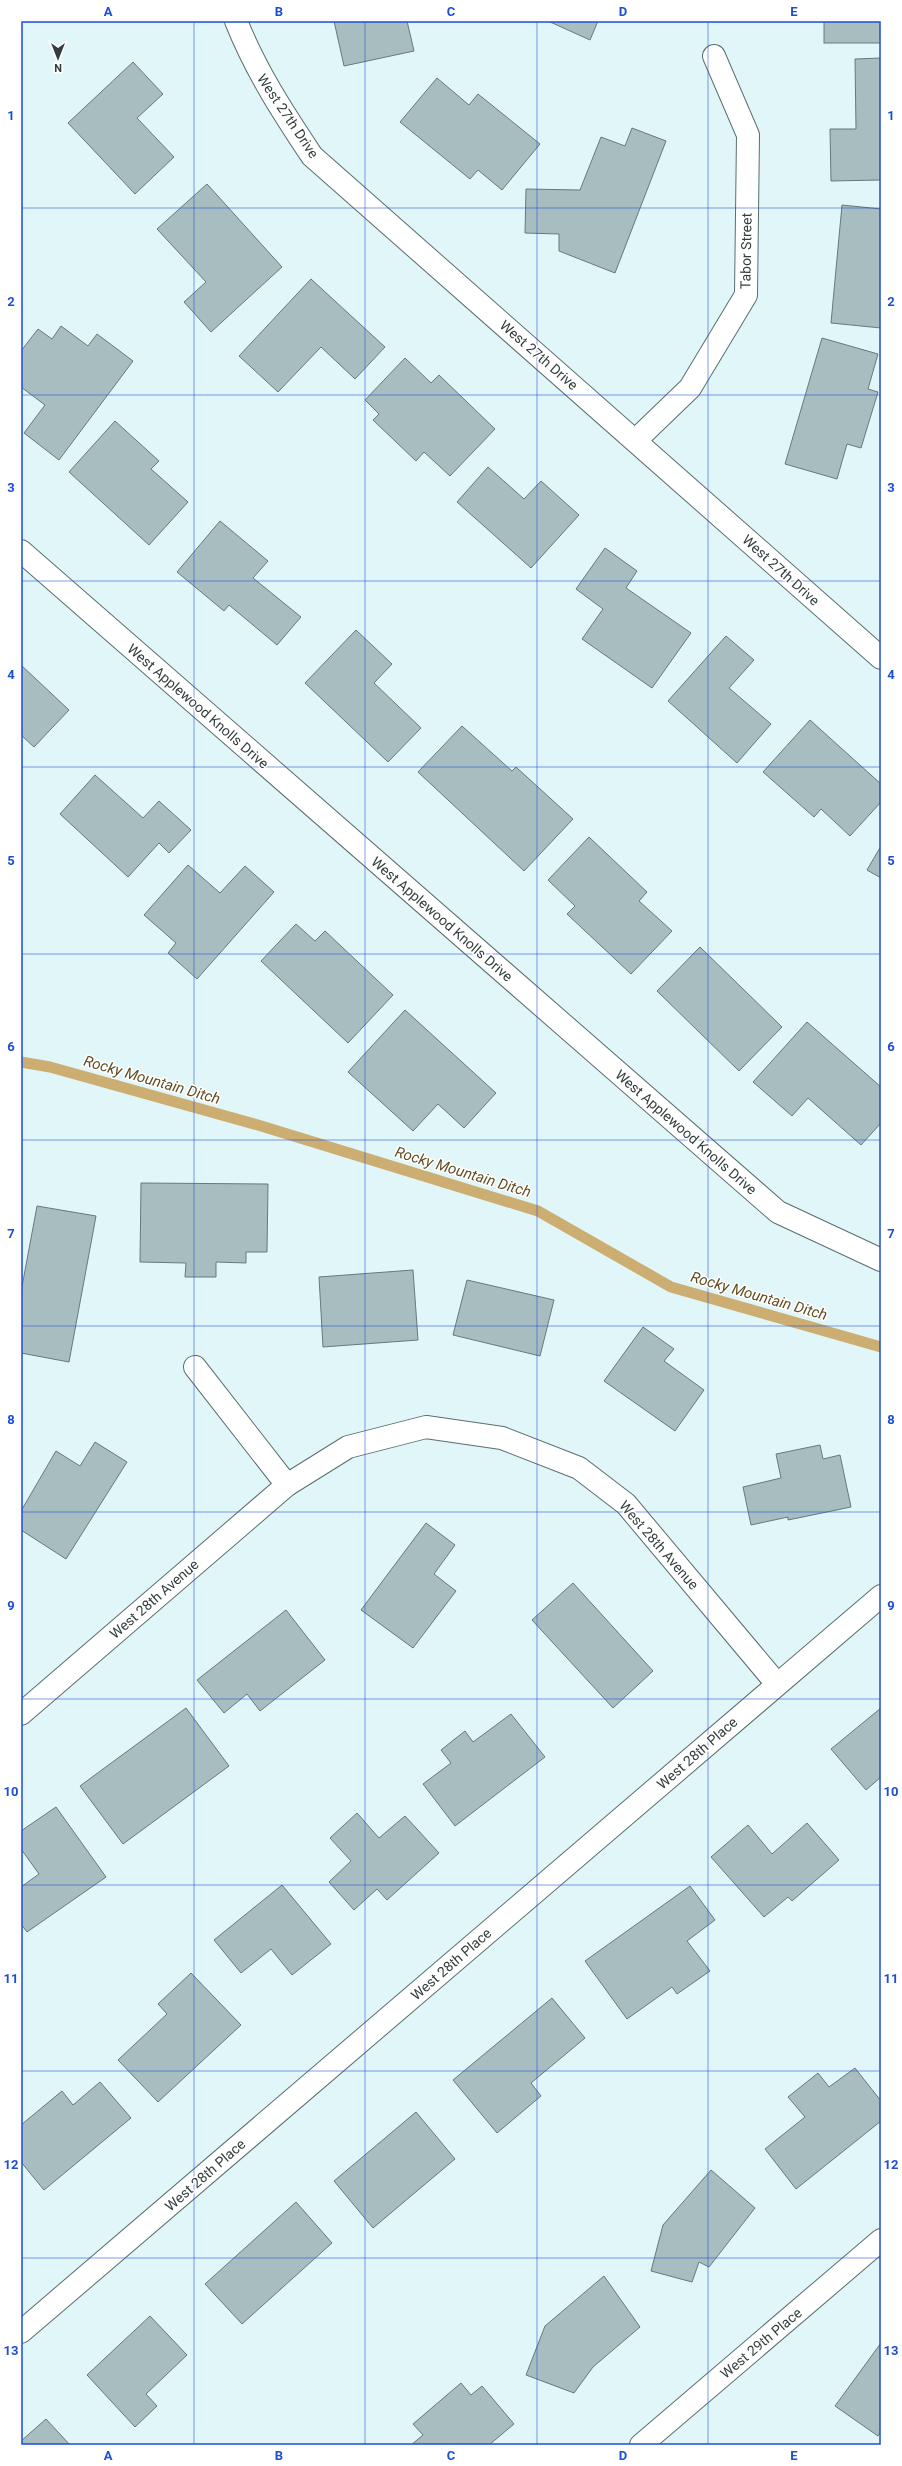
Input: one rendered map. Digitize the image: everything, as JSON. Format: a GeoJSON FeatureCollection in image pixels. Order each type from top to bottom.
{"type":"FeatureCollection","features":[{"type":"Feature","properties":{"kind":"street","name":"West 27th Drive"},"geometry":{"type":"LineString","coordinates":[[236,21],[254,64],[312,156],[636,440],[881,658]]}},
{"type":"Feature","properties":{"kind":"street","name":"Tabor Street"},"geometry":{"type":"LineString","coordinates":[[636,440],[690,388],[746,295],[748,135],[714,56]]}},
{"type":"Feature","properties":{"kind":"street","name":"West Applewood Knolls Drive"},"geometry":{"type":"LineString","coordinates":[[21,551],[778,1212],[881,1260]]}},
{"type":"Feature","properties":{"kind":"street"},"geometry":{"type":"LineString","coordinates":[[195,1367],[287,1485]]}},
{"type":"Feature","properties":{"kind":"street","name":"West 28th Avenue"},"geometry":{"type":"LineString","coordinates":[[21,1714],[287,1485],[348,1447],[426,1427],[502,1438],[579,1468],[626,1504],[777,1684]]}},
{"type":"Feature","properties":{"kind":"street","name":"West 28th Place"},"geometry":{"type":"LineString","coordinates":[[21,2332],[881,1596]]}},
{"type":"Feature","properties":{"kind":"street","name":"West 29th Place"},"geometry":{"type":"LineString","coordinates":[[641,2445],[881,2240]]}},
{"type":"Feature","properties":{"kind":"building"},"geometry":{"type":"Polygon","coordinates":[[[334,21],[407,21],[414,51],[344,66],[334,21]]]}},
{"type":"Feature","properties":{"kind":"building"},"geometry":{"type":"Polygon","coordinates":[[[548,21],[598,21],[590,40],[548,21]]]}},
{"type":"Feature","properties":{"kind":"building"},"geometry":{"type":"Polygon","coordinates":[[[824,21],[881,21],[881,43],[824,43],[824,21]]]}},
{"type":"Feature","properties":{"kind":"building"},"geometry":{"type":"Polygon","coordinates":[[[881,58],[881,180],[831,181],[830,129],[856,129],[855,59],[881,58]]]}},
{"type":"Feature","properties":{"kind":"building"},"geometry":{"type":"Polygon","coordinates":[[[133,62],[163,94],[137,118],[174,157],[135,194],[68,123],[133,62]]]}},
{"type":"Feature","properties":{"kind":"building"},"geometry":{"type":"Polygon","coordinates":[[[437,78],[469,105],[478,94],[540,144],[502,190],[478,170],[470,179],[400,122],[437,78]]]}},
{"type":"Feature","properties":{"kind":"building"},"geometry":{"type":"Polygon","coordinates":[[[632,128],[666,141],[615,273],[559,251],[559,234],[525,233],[526,189],[580,190],[601,137],[625,146],[632,128]]]}},
{"type":"Feature","properties":{"kind":"building"},"geometry":{"type":"Polygon","coordinates":[[[207,184],[282,267],[211,332],[184,302],[206,282],[157,229],[207,184]]]}},
{"type":"Feature","properties":{"kind":"building"},"geometry":{"type":"Polygon","coordinates":[[[842,205],[881,209],[881,328],[831,323],[842,205]]]}},
{"type":"Feature","properties":{"kind":"building"},"geometry":{"type":"Polygon","coordinates":[[[311,279],[385,347],[355,379],[321,347],[278,392],[239,356],[311,279]]]}},
{"type":"Feature","properties":{"kind":"building"},"geometry":{"type":"Polygon","coordinates":[[[61,326],[88,346],[97,334],[133,361],[59,460],[24,433],[45,405],[21,387],[21,351],[38,329],[52,339],[61,326]]]}},
{"type":"Feature","properties":{"kind":"building"},"geometry":{"type":"Polygon","coordinates":[[[822,338],[878,354],[868,389],[878,392],[861,448],[847,444],[837,479],[785,464],[822,338]]]}},
{"type":"Feature","properties":{"kind":"building"},"geometry":{"type":"Polygon","coordinates":[[[405,358],[431,383],[439,375],[495,429],[450,476],[424,452],[416,461],[373,420],[379,414],[365,400],[405,358]]]}},
{"type":"Feature","properties":{"kind":"building"},"geometry":{"type":"Polygon","coordinates":[[[115,421],[159,461],[151,469],[188,502],[149,545],[69,472],[115,421]]]}},
{"type":"Feature","properties":{"kind":"building"},"geometry":{"type":"Polygon","coordinates":[[[488,467],[524,499],[541,481],[579,515],[531,568],[457,502],[488,467]]]}},
{"type":"Feature","properties":{"kind":"building"},"geometry":{"type":"Polygon","coordinates":[[[220,521],[268,561],[253,578],[301,617],[277,645],[229,605],[224,611],[177,572],[220,521]]]}},
{"type":"Feature","properties":{"kind":"building"},"geometry":{"type":"Polygon","coordinates":[[[605,548],[637,571],[626,588],[691,633],[652,688],[582,639],[603,609],[576,589],[605,548]]]}},
{"type":"Feature","properties":{"kind":"building"},"geometry":{"type":"Polygon","coordinates":[[[356,630],[392,664],[374,683],[421,728],[388,762],[305,683],[356,630]]]}},
{"type":"Feature","properties":{"kind":"building"},"geometry":{"type":"Polygon","coordinates":[[[726,636],[754,660],[729,688],[771,724],[737,763],[668,701],[726,636]]]}},
{"type":"Feature","properties":{"kind":"building"},"geometry":{"type":"Polygon","coordinates":[[[21,665],[69,710],[34,747],[21,735],[21,665]]]}},
{"type":"Feature","properties":{"kind":"building"},"geometry":{"type":"Polygon","coordinates":[[[810,720],[881,784],[881,802],[850,836],[821,809],[814,817],[763,772],[810,720]]]}},
{"type":"Feature","properties":{"kind":"building"},"geometry":{"type":"Polygon","coordinates":[[[462,726],[512,771],[516,767],[573,819],[524,871],[418,772],[462,726]]]}},
{"type":"Feature","properties":{"kind":"building"},"geometry":{"type":"Polygon","coordinates":[[[95,775],[143,818],[159,801],[191,830],[169,853],[159,843],[128,877],[60,814],[95,775]]]}},
{"type":"Feature","properties":{"kind":"building"},"geometry":{"type":"Polygon","coordinates":[[[589,837],[647,892],[639,901],[672,931],[631,974],[567,914],[575,906],[548,880],[589,837]]]}},
{"type":"Feature","properties":{"kind":"building"},"geometry":{"type":"Polygon","coordinates":[[[881,846],[881,878],[867,870],[881,846]]]}},
{"type":"Feature","properties":{"kind":"building"},"geometry":{"type":"Polygon","coordinates":[[[188,865],[220,893],[245,866],[274,892],[197,979],[168,953],[176,943],[144,915],[188,865]]]}},
{"type":"Feature","properties":{"kind":"building"},"geometry":{"type":"Polygon","coordinates":[[[296,924],[315,941],[325,931],[393,995],[348,1043],[261,961],[296,924]]]}},
{"type":"Feature","properties":{"kind":"building"},"geometry":{"type":"Polygon","coordinates":[[[700,947],[782,1027],[739,1071],[657,991],[700,947]]]}},
{"type":"Feature","properties":{"kind":"building"},"geometry":{"type":"Polygon","coordinates":[[[405,1010],[496,1093],[464,1128],[438,1104],[413,1131],[348,1072],[405,1010]]]}},
{"type":"Feature","properties":{"kind":"building"},"geometry":{"type":"Polygon","coordinates":[[[807,1022],[881,1087],[881,1123],[861,1145],[808,1098],[792,1116],[753,1082],[807,1022]]]}},
{"type":"Feature","properties":{"kind":"building"},"geometry":{"type":"Polygon","coordinates":[[[141,1183],[268,1184],[267,1252],[246,1252],[246,1263],[216,1262],[216,1277],[185,1277],[186,1263],[140,1262],[141,1183]]]}},
{"type":"Feature","properties":{"kind":"building"},"geometry":{"type":"Polygon","coordinates":[[[37,1206],[96,1216],[69,1362],[21,1353],[21,1292],[37,1206]]]}},
{"type":"Feature","properties":{"kind":"building"},"geometry":{"type":"Polygon","coordinates":[[[413,1270],[418,1340],[323,1347],[319,1277],[413,1270]]]}},
{"type":"Feature","properties":{"kind":"building"},"geometry":{"type":"Polygon","coordinates":[[[467,1280],[554,1300],[540,1356],[453,1335],[467,1280]]]}},
{"type":"Feature","properties":{"kind":"building"},"geometry":{"type":"Polygon","coordinates":[[[643,1327],[674,1349],[664,1361],[704,1390],[675,1431],[604,1381],[643,1327]]]}},
{"type":"Feature","properties":{"kind":"building"},"geometry":{"type":"Polygon","coordinates":[[[95,1442],[127,1462],[66,1559],[21,1530],[21,1511],[56,1451],[80,1466],[95,1442]]]}},
{"type":"Feature","properties":{"kind":"building"},"geometry":{"type":"Polygon","coordinates":[[[820,1445],[823,1459],[840,1455],[851,1507],[788,1520],[788,1517],[751,1525],[743,1487],[781,1478],[776,1454],[820,1445]]]}},
{"type":"Feature","properties":{"kind":"building"},"geometry":{"type":"Polygon","coordinates":[[[426,1523],[455,1545],[434,1574],[456,1591],[413,1648],[361,1610],[426,1523]]]}},
{"type":"Feature","properties":{"kind":"building"},"geometry":{"type":"Polygon","coordinates":[[[573,1583],[653,1671],[613,1708],[532,1620],[573,1583]]]}},
{"type":"Feature","properties":{"kind":"building"},"geometry":{"type":"Polygon","coordinates":[[[286,1610],[325,1660],[260,1711],[247,1694],[224,1713],[197,1680],[286,1610]]]}},
{"type":"Feature","properties":{"kind":"building"},"geometry":{"type":"Polygon","coordinates":[[[186,1708],[229,1766],[123,1844],[80,1786],[186,1708]]]}},
{"type":"Feature","properties":{"kind":"building"},"geometry":{"type":"Polygon","coordinates":[[[881,1708],[881,1777],[866,1790],[831,1749],[881,1708]]]}},
{"type":"Feature","properties":{"kind":"building"},"geometry":{"type":"Polygon","coordinates":[[[511,1714],[545,1757],[455,1826],[423,1784],[451,1763],[441,1750],[465,1731],[473,1742],[511,1714]]]}},
{"type":"Feature","properties":{"kind":"building"},"geometry":{"type":"Polygon","coordinates":[[[56,1807],[106,1877],[27,1932],[21,1924],[21,1887],[39,1874],[21,1849],[21,1831],[56,1807]]]}},
{"type":"Feature","properties":{"kind":"building"},"geometry":{"type":"Polygon","coordinates":[[[357,1813],[379,1838],[405,1816],[439,1853],[387,1900],[377,1889],[354,1910],[329,1882],[351,1861],[330,1838],[357,1813]]]}},
{"type":"Feature","properties":{"kind":"building"},"geometry":{"type":"Polygon","coordinates":[[[807,1823],[839,1860],[792,1901],[788,1897],[764,1917],[711,1857],[748,1825],[772,1854],[807,1823]]]}},
{"type":"Feature","properties":{"kind":"building"},"geometry":{"type":"Polygon","coordinates":[[[282,1885],[331,1944],[292,1975],[271,1949],[241,1973],[214,1940],[282,1885]]]}},
{"type":"Feature","properties":{"kind":"building"},"geometry":{"type":"Polygon","coordinates":[[[690,1886],[715,1920],[687,1941],[710,1971],[677,1994],[672,1987],[627,2019],[585,1961],[690,1886]]]}},
{"type":"Feature","properties":{"kind":"building"},"geometry":{"type":"Polygon","coordinates":[[[191,1973],[241,2025],[158,2102],[118,2060],[167,2014],[158,2004],[191,1973]]]}},
{"type":"Feature","properties":{"kind":"building"},"geometry":{"type":"Polygon","coordinates":[[[552,1998],[585,2038],[531,2083],[541,2096],[497,2133],[453,2080],[552,1998]]]}},
{"type":"Feature","properties":{"kind":"building"},"geometry":{"type":"Polygon","coordinates":[[[855,2068],[881,2101],[881,2121],[796,2189],[765,2149],[805,2117],[788,2097],[818,2073],[829,2087],[855,2068]]]}},
{"type":"Feature","properties":{"kind":"building"},"geometry":{"type":"Polygon","coordinates":[[[100,2082],[131,2118],[44,2190],[21,2162],[21,2125],[62,2091],[73,2105],[100,2082]]]}},
{"type":"Feature","properties":{"kind":"building"},"geometry":{"type":"Polygon","coordinates":[[[416,2112],[455,2159],[373,2228],[334,2181],[416,2112]]]}},
{"type":"Feature","properties":{"kind":"building"},"geometry":{"type":"Polygon","coordinates":[[[711,2170],[755,2208],[709,2267],[699,2262],[692,2282],[651,2271],[663,2225],[711,2170]]]}},
{"type":"Feature","properties":{"kind":"building"},"geometry":{"type":"Polygon","coordinates":[[[296,2202],[332,2243],[242,2324],[205,2284],[296,2202]]]}},
{"type":"Feature","properties":{"kind":"building"},"geometry":{"type":"Polygon","coordinates":[[[604,2276],[640,2327],[593,2367],[574,2393],[526,2375],[545,2326],[604,2276]]]}},
{"type":"Feature","properties":{"kind":"building"},"geometry":{"type":"Polygon","coordinates":[[[150,2316],[187,2355],[146,2394],[157,2406],[135,2427],[87,2375],[150,2316]]]}},
{"type":"Feature","properties":{"kind":"building"},"geometry":{"type":"Polygon","coordinates":[[[881,2343],[881,2431],[878,2436],[835,2406],[881,2343]]]}},
{"type":"Feature","properties":{"kind":"building"},"geometry":{"type":"Polygon","coordinates":[[[461,2383],[471,2395],[482,2386],[514,2424],[489,2445],[411,2445],[423,2435],[413,2424],[461,2383]]]}},
{"type":"Feature","properties":{"kind":"building"},"geometry":{"type":"Polygon","coordinates":[[[46,2419],[70,2445],[21,2445],[21,2441],[46,2419]]]}},
{"type":"Feature","properties":{"kind":"waterway","name":"Rocky Mountain Ditch"},"geometry":{"type":"LineString","coordinates":[[21,1062],[50,1067],[258,1125],[538,1211],[671,1287],[881,1347]]}}]}
